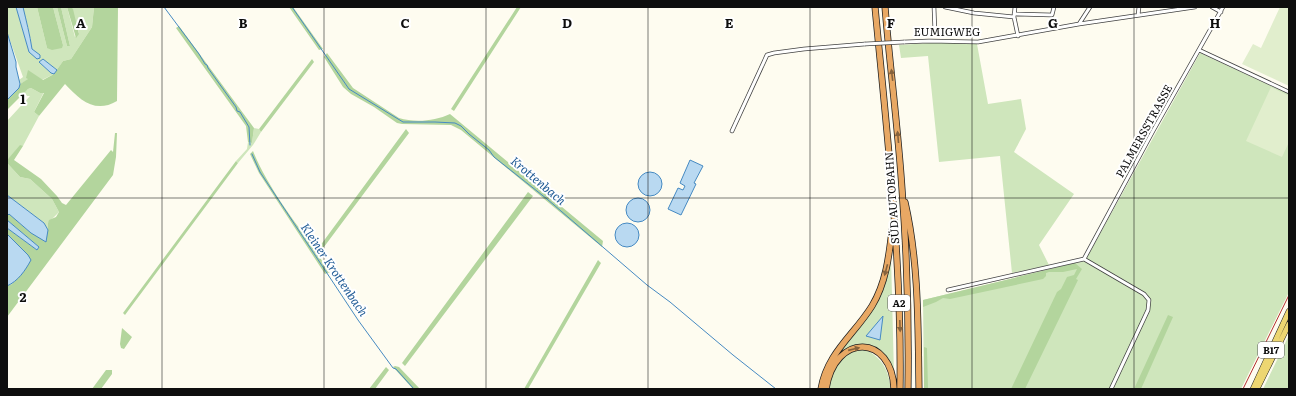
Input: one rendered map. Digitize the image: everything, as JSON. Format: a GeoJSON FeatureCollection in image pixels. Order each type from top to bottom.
{"type":"FeatureCollection","features":[{"type":"Feature","properties":{"kind":"highway","name":"SÜD AUTOBAHN"},"geometry":{"type":"LineString","coordinates":[[875,7],[898,265],[900,389]]}},
{"type":"Feature","properties":{"kind":"highway","name":"SÜD AUTOBAHN"},"geometry":{"type":"LineString","coordinates":[[885,7],[902,190],[907,264],[909,339],[908,389]]}},
{"type":"Feature","properties":{"kind":"highway"},"geometry":{"type":"LineString","coordinates":[[902,190],[909,217],[916,279],[919,389]]}},
{"type":"Feature","properties":{"kind":"highway"},"geometry":{"type":"LineString","coordinates":[[821,389],[822,380],[831,359],[865,317],[879,292],[887,265],[894,217]]}},
{"type":"Feature","properties":{"kind":"highway"},"geometry":{"type":"LineString","coordinates":[[826,389],[830,371],[835,362],[849,349],[856,347],[866,347],[875,350],[883,356],[892,374],[894,389]]}},
{"type":"Feature","properties":{"kind":"main road","name":"B17"},"geometry":{"type":"LineString","coordinates":[[1253,389],[1289,311]]}},
{"type":"Feature","properties":{"kind":"main road","name":"B17"},"geometry":{"type":"LineString","coordinates":[[1257,389],[1289,324]]}},
{"type":"Feature","properties":{"kind":"street"},"geometry":{"type":"LineString","coordinates":[[934,7],[935,34]]}},
{"type":"Feature","properties":{"kind":"street"},"geometry":{"type":"LineString","coordinates":[[945,7],[974,13],[1014,15],[1052,15],[1054,7]]}},
{"type":"Feature","properties":{"kind":"street"},"geometry":{"type":"LineString","coordinates":[[1015,7],[1014,15],[1018,36]]}},
{"type":"Feature","properties":{"kind":"street"},"geometry":{"type":"LineString","coordinates":[[1079,24],[1090,7]]}},
{"type":"Feature","properties":{"kind":"street"},"geometry":{"type":"LineString","coordinates":[[1138,15],[1139,7]]}},
{"type":"Feature","properties":{"kind":"street","name":"EUMIGWEG"},"geometry":{"type":"LineString","coordinates":[[732,131],[768,55],[774,53],[865,44],[929,41],[978,42],[1079,24],[1194,7]]}},
{"type":"Feature","properties":{"kind":"street"},"geometry":{"type":"LineString","coordinates":[[1212,7],[1221,12],[1224,7]]}},
{"type":"Feature","properties":{"kind":"street","name":"PALMERSSTRASSE"},"geometry":{"type":"LineString","coordinates":[[1084,259],[1221,12]]}},
{"type":"Feature","properties":{"kind":"street"},"geometry":{"type":"LineString","coordinates":[[1199,50],[1289,92]]}},
{"type":"Feature","properties":{"kind":"street"},"geometry":{"type":"LineString","coordinates":[[948,290],[1084,259],[1144,294],[1149,300],[1148,310],[1111,389]]}},
{"type":"Feature","properties":{"kind":"green space"},"geometry":{"type":"Polygon","coordinates":[[[7,7],[16,7],[29,52],[32,49],[23,7],[37,7],[47,48],[63,45],[53,7],[57,7],[67,46],[70,46],[61,7],[67,7],[75,37],[79,33],[71,7],[94,7],[92,27],[71,59],[63,61],[57,70],[43,59],[39,62],[54,74],[42,80],[29,79],[20,84],[19,80],[23,77],[7,32],[7,7]]]}},
{"type":"Feature","properties":{"kind":"green space"},"geometry":{"type":"Polygon","coordinates":[[[37,7],[53,7],[63,45],[62,48],[52,50],[47,48],[37,7]]]}},
{"type":"Feature","properties":{"kind":"green space"},"geometry":{"type":"Polygon","coordinates":[[[57,7],[61,7],[70,46],[67,46],[57,7]]]}},
{"type":"Feature","properties":{"kind":"green space"},"geometry":{"type":"Polygon","coordinates":[[[67,7],[71,7],[73,9],[79,34],[76,38],[67,7]]]}},
{"type":"Feature","properties":{"kind":"green space"},"geometry":{"type":"Polygon","coordinates":[[[94,7],[118,7],[117,101],[109,105],[95,106],[82,100],[65,84],[39,116],[34,112],[44,93],[40,93],[31,88],[28,89],[7,110],[7,100],[19,88],[20,84],[28,79],[26,78],[28,70],[43,80],[54,74],[63,61],[71,59],[92,27],[94,7]]]}},
{"type":"Feature","properties":{"kind":"green space"},"geometry":{"type":"Polygon","coordinates":[[[289,7],[293,7],[323,49],[319,50],[289,7]]]}},
{"type":"Feature","properties":{"kind":"green space"},"geometry":{"type":"Polygon","coordinates":[[[517,7],[521,7],[454,111],[451,109],[517,7]]]}},
{"type":"Feature","properties":{"kind":"green space"},"geometry":{"type":"Polygon","coordinates":[[[1280,7],[1289,7],[1289,86],[1242,64],[1253,44],[1261,48],[1280,7]]]}},
{"type":"Feature","properties":{"kind":"green space"},"geometry":{"type":"Polygon","coordinates":[[[179,26],[254,128],[252,143],[248,142],[246,126],[176,28],[179,26]]]}},
{"type":"Feature","properties":{"kind":"green space"},"geometry":{"type":"Polygon","coordinates":[[[945,42],[977,44],[988,104],[1021,99],[1026,129],[1014,152],[1074,194],[1039,245],[1049,265],[1012,273],[1000,156],[939,162],[928,56],[901,58],[899,45],[945,42]]]}},
{"type":"Feature","properties":{"kind":"green space"},"geometry":{"type":"Polygon","coordinates":[[[327,53],[353,88],[399,118],[405,120],[425,120],[450,114],[603,241],[602,247],[461,130],[451,125],[397,123],[374,107],[351,94],[343,87],[324,57],[327,53]]]}},
{"type":"Feature","properties":{"kind":"green space"},"geometry":{"type":"Polygon","coordinates":[[[1200,53],[1289,94],[1289,292],[1241,389],[924,389],[923,300],[1085,261],[1200,53]]]}},
{"type":"Feature","properties":{"kind":"green space"},"geometry":{"type":"Polygon","coordinates":[[[312,59],[314,62],[261,132],[259,129],[312,59]]]}},
{"type":"Feature","properties":{"kind":"green space"},"geometry":{"type":"Polygon","coordinates":[[[1271,87],[1289,96],[1289,142],[1282,157],[1246,141],[1271,87]]]}},
{"type":"Feature","properties":{"kind":"green space"},"geometry":{"type":"Polygon","coordinates":[[[31,88],[40,93],[44,92],[34,112],[39,116],[23,146],[20,146],[7,160],[7,121],[30,96],[27,96],[24,92],[31,88]]]}},
{"type":"Feature","properties":{"kind":"green space"},"geometry":{"type":"Polygon","coordinates":[[[254,128],[259,129],[261,132],[253,145],[238,163],[236,161],[247,149],[248,142],[252,143],[254,128]]]}},
{"type":"Feature","properties":{"kind":"green space"},"geometry":{"type":"Polygon","coordinates":[[[406,129],[409,133],[318,255],[330,272],[325,274],[259,173],[250,154],[253,151],[265,176],[281,202],[317,250],[406,129]]]}},
{"type":"Feature","properties":{"kind":"green space"},"geometry":{"type":"Polygon","coordinates":[[[115,133],[117,133],[116,157],[113,175],[7,317],[7,286],[12,284],[28,255],[7,234],[7,228],[37,250],[39,247],[7,220],[8,213],[31,233],[48,230],[49,220],[56,217],[59,212],[52,199],[30,179],[20,177],[8,164],[7,165],[7,160],[20,145],[23,146],[14,160],[41,179],[62,203],[66,205],[111,150],[113,152],[115,133]]]}},
{"type":"Feature","properties":{"kind":"green space"},"geometry":{"type":"Polygon","coordinates":[[[236,161],[238,163],[125,315],[123,313],[236,161]]]}},
{"type":"Feature","properties":{"kind":"green space"},"geometry":{"type":"Polygon","coordinates":[[[8,164],[20,177],[30,179],[52,199],[59,212],[48,223],[48,230],[44,223],[7,195],[8,164]]]}},
{"type":"Feature","properties":{"kind":"green space"},"geometry":{"type":"Polygon","coordinates":[[[528,192],[533,196],[405,366],[402,363],[528,192]]]}},
{"type":"Feature","properties":{"kind":"green space"},"geometry":{"type":"Polygon","coordinates":[[[891,256],[894,375],[890,364],[883,355],[866,348],[852,347],[845,349],[831,363],[866,319],[891,256]]]}},
{"type":"Feature","properties":{"kind":"green space"},"geometry":{"type":"Polygon","coordinates":[[[598,260],[601,263],[528,389],[524,389],[598,260]]]}},
{"type":"Feature","properties":{"kind":"green space"},"geometry":{"type":"Polygon","coordinates":[[[1075,263],[1082,269],[1076,279],[1078,280],[1025,389],[1011,389],[1057,292],[1061,289],[1067,277],[1074,275],[1077,269],[1063,272],[1049,272],[1046,273],[1046,276],[1043,279],[950,299],[943,298],[923,307],[923,300],[1075,263]]]}},
{"type":"Feature","properties":{"kind":"green space"},"geometry":{"type":"Polygon","coordinates":[[[1168,315],[1173,317],[1141,389],[1134,389],[1168,315]]]}},
{"type":"Feature","properties":{"kind":"green space"},"geometry":{"type":"Polygon","coordinates":[[[122,328],[132,337],[124,349],[121,348],[120,344],[122,328]]]}},
{"type":"Feature","properties":{"kind":"green space"},"geometry":{"type":"Polygon","coordinates":[[[1289,335],[1289,389],[1263,389],[1289,335]]]}},
{"type":"Feature","properties":{"kind":"green space"},"geometry":{"type":"Polygon","coordinates":[[[924,347],[927,348],[928,389],[924,389],[924,347]]]}},
{"type":"Feature","properties":{"kind":"green space"},"geometry":{"type":"Polygon","coordinates":[[[865,349],[884,365],[891,389],[829,389],[831,378],[839,362],[847,354],[865,349]]]}},
{"type":"Feature","properties":{"kind":"green space"},"geometry":{"type":"Polygon","coordinates":[[[386,367],[389,370],[375,389],[369,389],[386,367]]]}},
{"type":"Feature","properties":{"kind":"green space"},"geometry":{"type":"Polygon","coordinates":[[[393,367],[399,367],[420,389],[413,389],[393,367]]]}},
{"type":"Feature","properties":{"kind":"green space"},"geometry":{"type":"Polygon","coordinates":[[[106,370],[112,370],[112,374],[101,389],[92,389],[106,370]]]}},
{"type":"Feature","properties":{"kind":"water"},"geometry":{"type":"Polygon","coordinates":[[[16,7],[23,7],[32,49],[40,55],[40,58],[37,59],[29,52],[16,7]]]}},
{"type":"Feature","properties":{"kind":"water"},"geometry":{"type":"Polygon","coordinates":[[[7,32],[16,62],[20,84],[19,88],[7,100],[7,32]]]}},
{"type":"Feature","properties":{"kind":"water"},"geometry":{"type":"Polygon","coordinates":[[[43,59],[57,70],[54,74],[39,62],[43,59]]]}},
{"type":"Feature","properties":{"kind":"water"},"geometry":{"type":"Polygon","coordinates":[[[690,160],[703,166],[694,183],[696,184],[681,215],[668,209],[678,188],[683,190],[685,186],[680,183],[690,160]]]}},
{"type":"Feature","properties":{"kind":"water"},"geometry":{"type":"Polygon","coordinates":[[[650,172],[659,175],[662,184],[659,193],[650,196],[641,193],[638,184],[641,175],[650,172]]]}},
{"type":"Feature","properties":{"kind":"water"},"geometry":{"type":"Polygon","coordinates":[[[7,195],[44,223],[48,230],[46,242],[31,233],[9,214],[7,216],[7,195]]]}},
{"type":"Feature","properties":{"kind":"water"},"geometry":{"type":"Polygon","coordinates":[[[638,198],[647,201],[650,210],[647,219],[638,222],[629,219],[626,210],[629,201],[638,198]]]}},
{"type":"Feature","properties":{"kind":"water"},"geometry":{"type":"Polygon","coordinates":[[[7,220],[39,247],[37,250],[7,228],[7,220]]]}},
{"type":"Feature","properties":{"kind":"water"},"geometry":{"type":"Polygon","coordinates":[[[627,223],[636,226],[639,235],[636,244],[627,247],[618,244],[615,235],[618,226],[627,223]]]}},
{"type":"Feature","properties":{"kind":"water"},"geometry":{"type":"Polygon","coordinates":[[[7,234],[31,260],[21,275],[7,286],[7,234]]]}},
{"type":"Feature","properties":{"kind":"water"},"geometry":{"type":"Polygon","coordinates":[[[883,316],[880,340],[866,336],[883,316]]]}},
{"type":"Feature","properties":{"kind":"waterway","name":"Kleiner Krottenbach"},"geometry":{"type":"LineString","coordinates":[[164,7],[207,65],[236,107],[237,111],[240,112],[249,127],[250,145]]}},
{"type":"Feature","properties":{"kind":"waterway","name":"Krottenbach"},"geometry":{"type":"LineString","coordinates":[[292,7],[349,89],[403,122],[455,123],[461,126],[489,150],[494,157],[547,199],[647,285],[670,302],[776,389]]}},
{"type":"Feature","properties":{"kind":"waterway","name":"Kleiner Krottenbach"},"geometry":{"type":"LineString","coordinates":[[252,154],[260,172],[358,320],[393,368],[396,369],[414,389]]}},
{"type":"Feature","properties":{"kind":"tram line"},"geometry":{"type":"LineString","coordinates":[[1243,389],[1289,295]]}}]}
